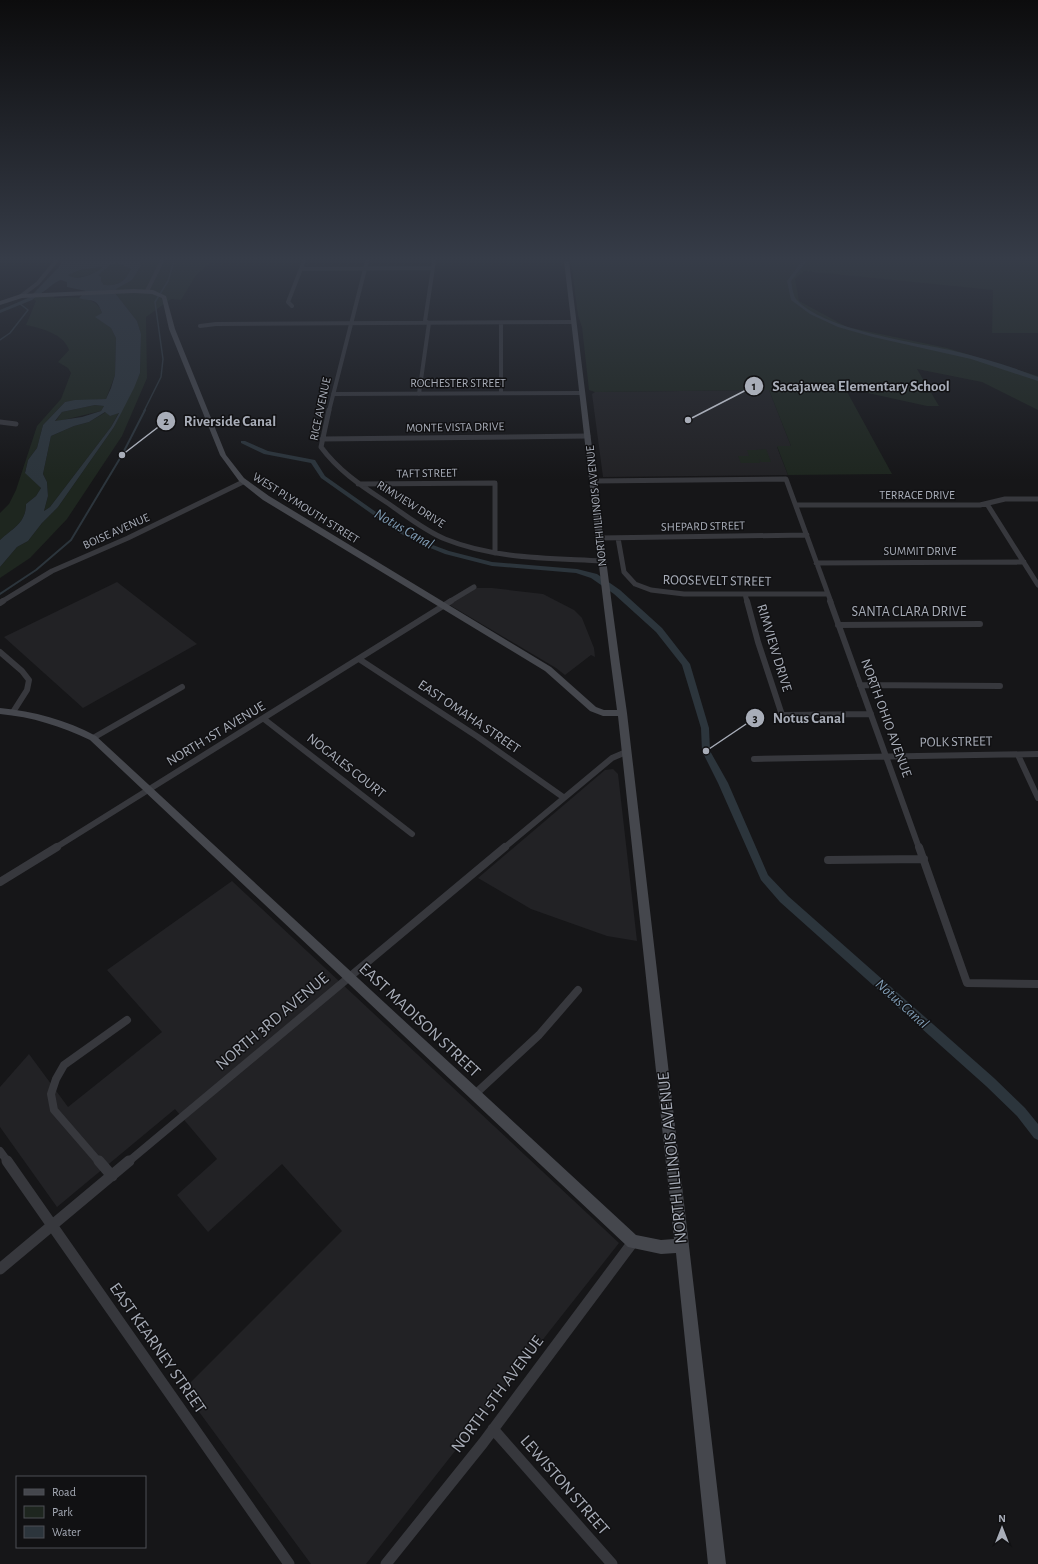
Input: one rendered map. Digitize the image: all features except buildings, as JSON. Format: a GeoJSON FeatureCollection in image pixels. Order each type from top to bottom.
{"type":"FeatureCollection","features":[{"type":"Feature","properties":{"kind":"street","name":"WEST PLYMOUTH STREET"},"geometry":{"type":"LineString","coordinates":[[174,334],[223,455],[234,472],[243,482],[272,502],[548,669],[593,709],[603,713],[622,713]]}},
{"type":"Feature","properties":{"kind":"street","name":"RICE AVENUE"},"geometry":{"type":"LineString","coordinates":[[336,464],[321,447],[349,334]]}},
{"type":"Feature","properties":{"kind":"street"},"geometry":{"type":"LineString","coordinates":[[419,394],[427,334]]}},
{"type":"Feature","properties":{"kind":"street"},"geometry":{"type":"LineString","coordinates":[[501,334],[501,393]]}},
{"type":"Feature","properties":{"kind":"street","name":"NORTH ILLINOIS AVENUE"},"geometry":{"type":"LineString","coordinates":[[575,334],[594,481],[604,587],[622,713],[717,1564]]}},
{"type":"Feature","properties":{"kind":"street","name":"ROCHESTER STREET"},"geometry":{"type":"LineString","coordinates":[[333,394],[582,393]]}},
{"type":"Feature","properties":{"kind":"street"},"geometry":{"type":"LineString","coordinates":[[0,422],[16,424]]}},
{"type":"Feature","properties":{"kind":"street","name":"MONTE VISTA DRIVE"},"geometry":{"type":"LineString","coordinates":[[322,439],[588,436]]}},
{"type":"Feature","properties":{"kind":"street","name":"RIMVIEW DRIVE"},"geometry":{"type":"LineString","coordinates":[[336,464],[358,484],[431,532],[446,539],[495,553],[530,557],[602,561]]}},
{"type":"Feature","properties":{"kind":"street","name":"NORTH OHIO AVENUE"},"geometry":{"type":"LineString","coordinates":[[594,481],[786,479],[826,594],[924,859],[967,983],[1038,984]]}},
{"type":"Feature","properties":{"kind":"street","name":"BOISE AVENUE"},"geometry":{"type":"LineString","coordinates":[[0,603],[30,583],[52,571],[128,538],[243,482]]}},
{"type":"Feature","properties":{"kind":"street","name":"TAFT STREET"},"geometry":{"type":"LineString","coordinates":[[358,484],[495,483],[495,553]]}},
{"type":"Feature","properties":{"kind":"street","name":"TERRACE DRIVE"},"geometry":{"type":"LineString","coordinates":[[796,505],[988,504],[1005,499],[1038,499]]}},
{"type":"Feature","properties":{"kind":"street"},"geometry":{"type":"LineString","coordinates":[[988,504],[1038,585]]}},
{"type":"Feature","properties":{"kind":"street","name":"SHEPARD STREET"},"geometry":{"type":"LineString","coordinates":[[600,538],[806,535]]}},
{"type":"Feature","properties":{"kind":"street","name":"ROOSEVELT STREET"},"geometry":{"type":"LineString","coordinates":[[618,538],[624,571],[635,583],[645,588],[668,593],[826,594]]}},
{"type":"Feature","properties":{"kind":"street","name":"SUMMIT DRIVE"},"geometry":{"type":"LineString","coordinates":[[816,563],[1024,562]]}},
{"type":"Feature","properties":{"kind":"street","name":"NORTH 1ST AVENUE"},"geometry":{"type":"LineString","coordinates":[[0,882],[474,587]]}},
{"type":"Feature","properties":{"kind":"street","name":"RIMVIEW DRIVE"},"geometry":{"type":"LineString","coordinates":[[745,594],[758,642],[782,715],[871,714]]}},
{"type":"Feature","properties":{"kind":"street","name":"SANTA CLARA DRIVE"},"geometry":{"type":"LineString","coordinates":[[838,625],[980,624]]}},
{"type":"Feature","properties":{"kind":"street"},"geometry":{"type":"LineString","coordinates":[[0,652],[22,671],[29,680],[28,690],[13,712]]}},
{"type":"Feature","properties":{"kind":"street","name":"EAST OMAHA STREET"},"geometry":{"type":"LineString","coordinates":[[359,659],[478,737],[564,797]]}},
{"type":"Feature","properties":{"kind":"street"},"geometry":{"type":"LineString","coordinates":[[860,685],[1000,686]]}},
{"type":"Feature","properties":{"kind":"street"},"geometry":{"type":"LineString","coordinates":[[93,738],[182,687]]}},
{"type":"Feature","properties":{"kind":"street","name":"EAST MADISON STREET"},"geometry":{"type":"LineString","coordinates":[[0,711],[54,720],[93,738],[632,1242]]}},
{"type":"Feature","properties":{"kind":"street","name":"NOGALES COURT"},"geometry":{"type":"LineString","coordinates":[[264,719],[412,834]]}},
{"type":"Feature","properties":{"kind":"street"},"geometry":{"type":"LineString","coordinates":[[564,797],[612,758],[626,752]]}},
{"type":"Feature","properties":{"kind":"street","name":"POLK STREET"},"geometry":{"type":"LineString","coordinates":[[754,759],[1038,754]]}},
{"type":"Feature","properties":{"kind":"street"},"geometry":{"type":"LineString","coordinates":[[1018,755],[1038,798]]}},
{"type":"Feature","properties":{"kind":"street","name":"NORTH 3RD AVENUE"},"geometry":{"type":"LineString","coordinates":[[0,1269],[348,976],[564,797]]}},
{"type":"Feature","properties":{"kind":"street"},"geometry":{"type":"LineString","coordinates":[[828,860],[924,859]]}},
{"type":"Feature","properties":{"kind":"street"},"geometry":{"type":"LineString","coordinates":[[474,1095],[539,1035],[578,990]]}},
{"type":"Feature","properties":{"kind":"street"},"geometry":{"type":"LineString","coordinates":[[112,1176],[54,1110],[51,1094],[56,1079],[64,1065],[127,1020]]}},
{"type":"Feature","properties":{"kind":"street","name":"EAST KEARNEY STREET"},"geometry":{"type":"LineString","coordinates":[[0,1151],[290,1564]]}},
{"type":"Feature","properties":{"kind":"street"},"geometry":{"type":"LineString","coordinates":[[632,1242],[661,1247],[681,1246]]}},
{"type":"Feature","properties":{"kind":"street","name":"NORTH 5TH AVENUE"},"geometry":{"type":"LineString","coordinates":[[386,1564],[493,1429],[632,1242]]}},
{"type":"Feature","properties":{"kind":"street","name":"LEWISTON STREET"},"geometry":{"type":"LineString","coordinates":[[493,1429],[612,1564]]}},
{"type":"Feature","properties":{"kind":"shaded area"},"geometry":{"type":"Polygon","coordinates":[[[769,390],[791,446],[777,447],[788,475],[603,477],[592,394],[595,392],[769,390]]]}},
{"type":"Feature","properties":{"kind":"shaded area"},"geometry":{"type":"Polygon","coordinates":[[[117,582],[197,644],[83,708],[4,637],[117,582]]]}},
{"type":"Feature","properties":{"kind":"shaded area"},"geometry":{"type":"Polygon","coordinates":[[[473,588],[492,588],[543,594],[574,610],[582,618],[594,648],[595,657],[591,655],[565,675],[556,668],[448,604],[473,588]]]}},
{"type":"Feature","properties":{"kind":"shaded area"},"geometry":{"type":"Polygon","coordinates":[[[613,769],[618,774],[637,941],[607,936],[531,909],[478,878],[605,770],[613,769]]]}},
{"type":"Feature","properties":{"kind":"shaded area"},"geometry":{"type":"Polygon","coordinates":[[[232,881],[619,1243],[366,1564],[311,1564],[183,1390],[342,1231],[282,1164],[208,1232],[177,1195],[217,1159],[175,1109],[57,1207],[0,1127],[0,1087],[29,1054],[68,1107],[162,1032],[107,970],[232,881]]]}},
{"type":"Feature","properties":{"kind":"green space"},"geometry":{"type":"Polygon","coordinates":[[[53,334],[114,334],[116,338],[115,375],[106,399],[65,402],[43,425],[37,448],[28,460],[25,472],[41,488],[36,496],[26,504],[24,516],[18,525],[0,540],[0,513],[9,504],[16,490],[37,426],[61,399],[71,373],[68,368],[58,362],[69,350],[66,344],[53,334]]]}},
{"type":"Feature","properties":{"kind":"green space"},"geometry":{"type":"Polygon","coordinates":[[[146,334],[147,378],[122,436],[67,519],[30,558],[0,578],[0,567],[17,547],[28,541],[42,523],[58,507],[114,427],[140,373],[141,335],[146,334]]]}},
{"type":"Feature","properties":{"kind":"green space"},"geometry":{"type":"Polygon","coordinates":[[[583,334],[880,334],[947,348],[1038,376],[1038,410],[982,382],[917,369],[939,406],[927,406],[845,388],[892,474],[788,475],[777,446],[791,446],[769,390],[595,392],[589,390],[583,334]]]}},
{"type":"Feature","properties":{"kind":"green space"},"geometry":{"type":"Polygon","coordinates":[[[95,405],[104,406],[101,411],[55,422],[62,412],[95,405]]]}},
{"type":"Feature","properties":{"kind":"green space"},"geometry":{"type":"Polygon","coordinates":[[[106,412],[110,416],[119,412],[111,427],[50,507],[44,511],[48,496],[47,482],[43,474],[51,436],[74,426],[89,422],[106,412]]]}},
{"type":"Feature","properties":{"kind":"green space"},"geometry":{"type":"Polygon","coordinates":[[[766,449],[771,462],[761,462],[759,458],[760,463],[741,463],[738,456],[749,456],[747,450],[766,449]]]}},
{"type":"Feature","properties":{"kind":"water"},"geometry":{"type":"Polygon","coordinates":[[[114,334],[141,334],[140,373],[134,388],[114,427],[58,507],[42,523],[28,541],[17,547],[0,567],[0,540],[18,525],[24,516],[26,504],[36,496],[41,488],[25,473],[28,460],[37,448],[43,425],[65,402],[75,400],[106,399],[115,375],[116,338],[114,334]],[[95,405],[62,412],[55,421],[82,417],[101,411],[104,406],[95,405]],[[105,412],[89,422],[74,426],[51,436],[43,474],[47,482],[48,496],[44,511],[50,507],[111,427],[119,413],[110,416],[105,412]]]}},
{"type":"Feature","properties":{"kind":"waterway"},"geometry":{"type":"LineString","coordinates":[[0,340],[9,334]]}},
{"type":"Feature","properties":{"kind":"waterway"},"geometry":{"type":"LineString","coordinates":[[144,411],[161,377],[163,359],[159,334]]}},
{"type":"Feature","properties":{"kind":"waterway"},"geometry":{"type":"LineString","coordinates":[[869,334],[951,352],[1006,367],[1038,379]]}},
{"type":"Feature","properties":{"kind":"waterway"},"geometry":{"type":"LineString","coordinates":[[0,594],[36,570],[71,540],[122,455],[145,410]]}},
{"type":"Feature","properties":{"kind":"waterway","name":"Notus Canal"},"geometry":{"type":"LineString","coordinates":[[243,442],[266,453],[313,461],[323,477],[398,530],[420,542],[447,553],[492,564],[577,571],[594,576],[617,592],[659,630],[686,664],[705,728],[706,751],[723,783],[764,877],[784,899],[990,1082],[1021,1112],[1038,1134]]}},
{"type":"Feature","properties":{"kind":"place","name":"Sacajawea Elementary School"},"geometry":{"type":"Point","coordinates":[688,420]}},
{"type":"Feature","properties":{"kind":"place","name":"Riverside Canal"},"geometry":{"type":"Point","coordinates":[122,455]}},
{"type":"Feature","properties":{"kind":"place","name":"Notus Canal"},"geometry":{"type":"Point","coordinates":[706,751]}}]}
